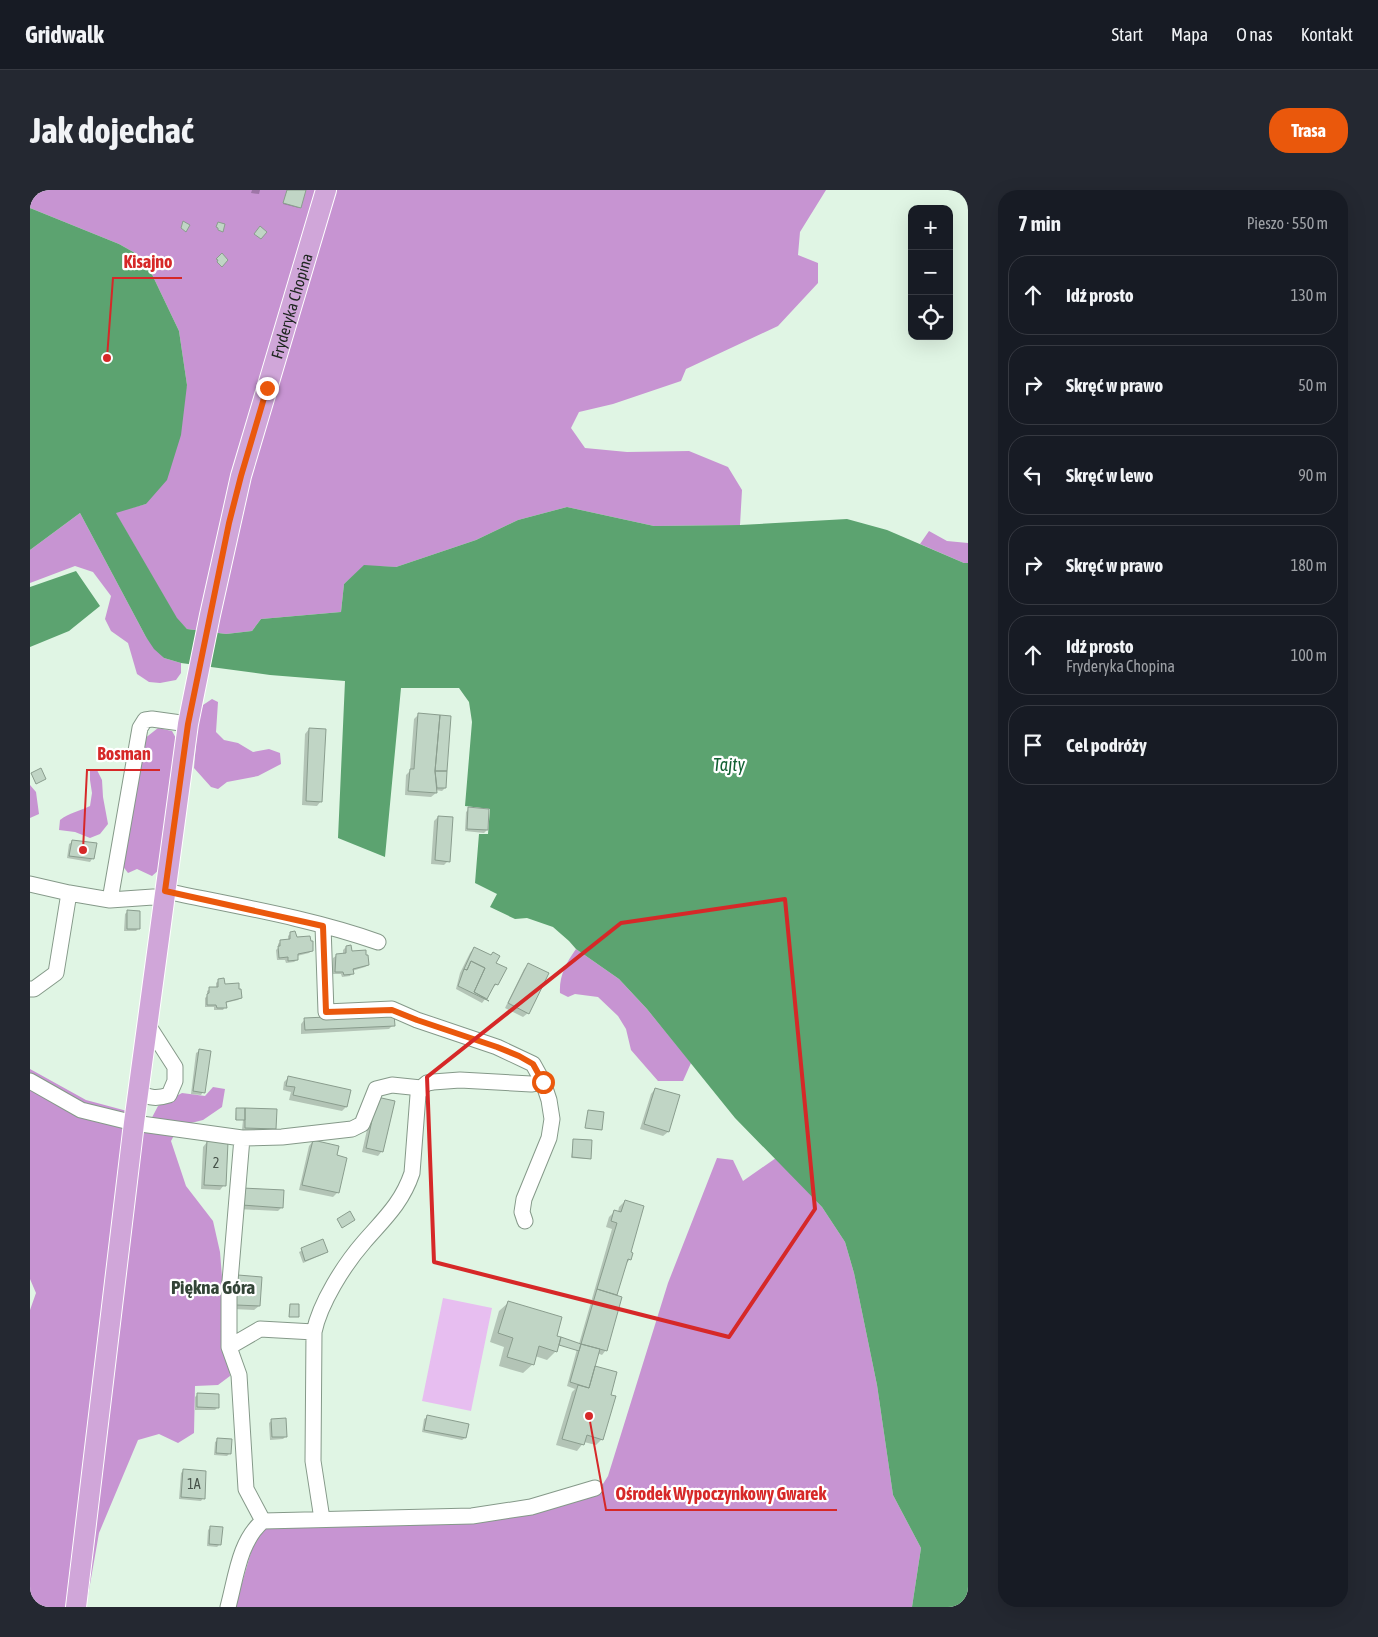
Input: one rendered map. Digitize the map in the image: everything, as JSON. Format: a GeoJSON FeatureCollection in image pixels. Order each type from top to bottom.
{"type":"FeatureCollection","features":[{"type":"Feature","properties":{"kind":"main road","name":"Fryderyka Chopina"},"geometry":{"type":"LineString","coordinates":[[76,1607],[134,1123],[188,724],[241,476],[326,190]]}},
{"type":"Feature","properties":{"kind":"street"},"geometry":{"type":"LineString","coordinates":[[110,900],[140,728],[145,720],[152,719],[188,724]]}},
{"type":"Feature","properties":{"kind":"street"},"geometry":{"type":"LineString","coordinates":[[30,884],[69,894],[110,900],[165,895],[352,932],[378,942]]}},
{"type":"Feature","properties":{"kind":"street"},"geometry":{"type":"LineString","coordinates":[[30,989],[34,989],[56,973],[69,894]]}},
{"type":"Feature","properties":{"kind":"street"},"geometry":{"type":"LineString","coordinates":[[323,926],[326,1012],[392,1010],[497,1047],[533,1064],[543,1082],[552,1118],[549,1138],[524,1199],[522,1212],[525,1221]]}},
{"type":"Feature","properties":{"kind":"street"},"geometry":{"type":"LineString","coordinates":[[139,1093],[147,1097],[159,1099],[169,1095],[175,1081],[175,1067],[148,1025]]}},
{"type":"Feature","properties":{"kind":"street"},"geometry":{"type":"LineString","coordinates":[[322,1519],[313,1461],[314,1332],[317,1316],[330,1291],[364,1243],[381,1226],[408,1185],[412,1173],[418,1095],[421,1088],[427,1083],[460,1080],[531,1084],[543,1082]]}},
{"type":"Feature","properties":{"kind":"street"},"geometry":{"type":"LineString","coordinates":[[30,1081],[82,1110],[134,1123],[242,1138],[282,1138],[352,1129],[362,1124],[376,1089],[392,1085],[421,1088]]}},
{"type":"Feature","properties":{"kind":"street"},"geometry":{"type":"LineString","coordinates":[[242,1138],[229,1293],[229,1347],[239,1375],[246,1489],[263,1521]]}},
{"type":"Feature","properties":{"kind":"street"},"geometry":{"type":"LineString","coordinates":[[229,1347],[260,1329],[314,1332]]}},
{"type":"Feature","properties":{"kind":"street"},"geometry":{"type":"LineString","coordinates":[[228,1607],[244,1545],[252,1530],[263,1521],[472,1516],[531,1507],[595,1488]]}},
{"type":"Feature","properties":{"kind":"highlighted area"},"geometry":{"type":"Polygon","coordinates":[[[785,899],[815,1209],[729,1337],[434,1262],[427,1077],[621,923],[785,899]]]}},
{"type":"Feature","properties":{"kind":"shaded area"},"geometry":{"type":"Polygon","coordinates":[[[30,190],[826,190],[800,232],[798,255],[818,263],[818,283],[778,326],[686,369],[681,381],[613,404],[579,412],[571,428],[585,448],[627,452],[689,451],[728,467],[742,490],[740,525],[654,526],[567,507],[518,520],[476,540],[396,567],[364,566],[344,584],[341,612],[261,619],[252,631],[226,634],[187,629],[177,619],[115,512],[146,504],[187,385],[179,331],[148,266],[135,253],[119,244],[30,208],[30,190]]]}},
{"type":"Feature","properties":{"kind":"shaded area"},"geometry":{"type":"Polygon","coordinates":[[[80,513],[146,637],[164,658],[181,663],[181,673],[176,680],[160,683],[149,682],[137,674],[128,643],[111,631],[105,619],[111,596],[93,572],[75,566],[30,583],[30,550],[80,513]]]}},
{"type":"Feature","properties":{"kind":"shaded area"},"geometry":{"type":"Polygon","coordinates":[[[929,531],[947,541],[968,543],[968,563],[920,544],[929,531]]]}},
{"type":"Feature","properties":{"kind":"shaded area"},"geometry":{"type":"Polygon","coordinates":[[[212,699],[218,702],[216,732],[224,740],[238,743],[253,752],[269,749],[280,753],[281,764],[258,776],[227,782],[218,789],[211,787],[194,768],[198,720],[203,705],[212,699]]]}},
{"type":"Feature","properties":{"kind":"shaded area"},"geometry":{"type":"Polygon","coordinates":[[[158,728],[172,731],[177,740],[160,869],[152,876],[137,869],[128,873],[122,865],[144,739],[158,728]]]}},
{"type":"Feature","properties":{"kind":"shaded area"},"geometry":{"type":"Polygon","coordinates":[[[90,770],[97,770],[102,780],[108,824],[100,834],[90,838],[75,832],[59,830],[60,820],[90,806],[92,793],[90,770]]]}},
{"type":"Feature","properties":{"kind":"shaded area"},"geometry":{"type":"Polygon","coordinates":[[[30,785],[36,792],[39,814],[30,818],[30,785]]]}},
{"type":"Feature","properties":{"kind":"shaded area"},"geometry":{"type":"Polygon","coordinates":[[[576,949],[619,979],[647,1009],[691,1063],[683,1081],[658,1081],[631,1050],[626,1029],[618,1016],[598,997],[575,994],[568,997],[560,993],[564,970],[576,949]]]}},
{"type":"Feature","properties":{"kind":"shaded area"},"geometry":{"type":"Polygon","coordinates":[[[30,1069],[86,1100],[127,1111],[145,1131],[158,1106],[182,1093],[205,1096],[213,1087],[225,1089],[222,1107],[203,1120],[179,1126],[171,1141],[186,1186],[213,1221],[220,1252],[230,1376],[218,1385],[195,1386],[194,1433],[178,1443],[159,1434],[138,1440],[99,1533],[86,1607],[30,1607],[30,1310],[36,1293],[30,1279],[30,1069]]]}},
{"type":"Feature","properties":{"kind":"shaded area"},"geometry":{"type":"Polygon","coordinates":[[[717,1158],[733,1160],[743,1181],[776,1158],[822,1207],[845,1242],[854,1273],[877,1385],[893,1495],[921,1548],[912,1607],[235,1607],[254,1542],[266,1527],[472,1523],[530,1515],[596,1495],[608,1476],[668,1283],[717,1158]]]}},
{"type":"Feature","properties":{"kind":"shaded area"},"geometry":{"type":"Polygon","coordinates":[[[443,1298],[492,1308],[471,1411],[422,1401],[443,1298]]]}},
{"type":"Feature","properties":{"kind":"water","name":"Tajty"},"geometry":{"type":"Polygon","coordinates":[[[30,208],[119,244],[135,253],[148,266],[179,331],[187,385],[181,435],[167,480],[146,504],[116,513],[177,618],[187,629],[226,634],[252,631],[261,619],[341,612],[344,584],[364,565],[396,567],[476,540],[518,520],[567,507],[654,526],[740,525],[847,519],[887,530],[964,563],[968,563],[968,1607],[912,1607],[921,1548],[893,1495],[877,1385],[854,1273],[845,1242],[822,1207],[735,1118],[647,1009],[619,979],[576,949],[553,927],[527,918],[515,919],[490,907],[497,894],[475,883],[479,834],[488,834],[490,809],[465,806],[472,722],[469,702],[459,688],[401,688],[385,857],[338,838],[345,681],[270,675],[181,663],[164,658],[154,649],[146,637],[80,513],[30,550],[30,208]]]}},
{"type":"Feature","properties":{"kind":"water"},"geometry":{"type":"Polygon","coordinates":[[[76,571],[100,606],[69,631],[30,647],[30,587],[76,571]]]}},
{"type":"Feature","properties":{"kind":"building"},"geometry":{"type":"Polygon","coordinates":[[[287,190],[306,190],[301,208],[283,203],[287,190]]]}},
{"type":"Feature","properties":{"kind":"building"},"geometry":{"type":"Polygon","coordinates":[[[183,221],[190,225],[186,232],[181,228],[183,221]]]}},
{"type":"Feature","properties":{"kind":"building"},"geometry":{"type":"Polygon","coordinates":[[[218,222],[225,224],[223,232],[216,227],[218,222]]]}},
{"type":"Feature","properties":{"kind":"building"},"geometry":{"type":"Polygon","coordinates":[[[260,226],[267,232],[261,239],[254,234],[260,226]]]}},
{"type":"Feature","properties":{"kind":"building"},"geometry":{"type":"Polygon","coordinates":[[[222,253],[228,260],[222,267],[216,259],[222,253]]]}},
{"type":"Feature","properties":{"kind":"building"},"geometry":{"type":"Polygon","coordinates":[[[418,713],[440,715],[435,771],[437,793],[408,791],[410,769],[414,769],[418,713]]]}},
{"type":"Feature","properties":{"kind":"building"},"geometry":{"type":"Polygon","coordinates":[[[440,715],[451,716],[447,771],[435,771],[440,715]]]}},
{"type":"Feature","properties":{"kind":"building"},"geometry":{"type":"Polygon","coordinates":[[[309,728],[326,729],[322,802],[306,801],[309,728]]]}},
{"type":"Feature","properties":{"kind":"building"},"geometry":{"type":"Polygon","coordinates":[[[41,768],[46,779],[36,784],[31,773],[41,768]]]}},
{"type":"Feature","properties":{"kind":"building"},"geometry":{"type":"Polygon","coordinates":[[[435,771],[447,771],[446,788],[437,788],[435,771]]]}},
{"type":"Feature","properties":{"kind":"building"},"geometry":{"type":"Polygon","coordinates":[[[468,807],[489,809],[488,830],[467,829],[468,807]]]}},
{"type":"Feature","properties":{"kind":"building"},"geometry":{"type":"Polygon","coordinates":[[[438,816],[453,817],[450,862],[435,860],[438,816]]]}},
{"type":"Feature","properties":{"kind":"building"},"geometry":{"type":"Polygon","coordinates":[[[72,840],[97,843],[94,859],[69,856],[72,840]]]}},
{"type":"Feature","properties":{"kind":"building"},"geometry":{"type":"Polygon","coordinates":[[[127,910],[140,911],[140,929],[127,929],[127,910]]]}},
{"type":"Feature","properties":{"kind":"building"},"geometry":{"type":"Polygon","coordinates":[[[295,931],[297,937],[310,936],[311,941],[313,941],[313,951],[298,954],[298,960],[288,961],[288,957],[279,958],[278,946],[280,946],[280,940],[290,939],[290,932],[295,931]]]}},
{"type":"Feature","properties":{"kind":"building"},"geometry":{"type":"Polygon","coordinates":[[[351,945],[352,951],[366,950],[369,965],[353,969],[354,974],[344,975],[343,972],[335,972],[336,954],[346,953],[346,946],[351,945]]]}},
{"type":"Feature","properties":{"kind":"building"},"geometry":{"type":"Polygon","coordinates":[[[474,947],[491,955],[493,952],[500,956],[496,963],[507,968],[498,985],[495,984],[487,999],[474,992],[485,968],[471,961],[467,970],[464,969],[474,947]]]}},
{"type":"Feature","properties":{"kind":"building"},"geometry":{"type":"Polygon","coordinates":[[[471,961],[485,968],[474,992],[489,1001],[458,986],[464,969],[467,970],[471,961]]]}},
{"type":"Feature","properties":{"kind":"building"},"geometry":{"type":"Polygon","coordinates":[[[528,963],[549,973],[529,1014],[508,1003],[528,963]]]}},
{"type":"Feature","properties":{"kind":"building"},"geometry":{"type":"Polygon","coordinates":[[[224,978],[225,984],[239,983],[242,998],[226,1002],[227,1008],[207,1005],[209,987],[218,987],[218,979],[224,978]]]}},
{"type":"Feature","properties":{"kind":"building"},"geometry":{"type":"Polygon","coordinates":[[[394,1014],[395,1026],[305,1030],[304,1018],[394,1014]]]}},
{"type":"Feature","properties":{"kind":"building"},"geometry":{"type":"Polygon","coordinates":[[[199,1049],[211,1051],[205,1093],[193,1091],[199,1049]]]}},
{"type":"Feature","properties":{"kind":"building"},"geometry":{"type":"Polygon","coordinates":[[[288,1076],[351,1090],[347,1107],[293,1095],[295,1087],[286,1086],[288,1076]]]}},
{"type":"Feature","properties":{"kind":"building"},"geometry":{"type":"Polygon","coordinates":[[[655,1088],[680,1095],[669,1132],[644,1124],[655,1088]]]}},
{"type":"Feature","properties":{"kind":"building"},"geometry":{"type":"Polygon","coordinates":[[[377,1097],[395,1101],[383,1152],[366,1148],[377,1097]]]}},
{"type":"Feature","properties":{"kind":"building"},"geometry":{"type":"Polygon","coordinates":[[[236,1108],[245,1108],[245,1120],[236,1120],[236,1108]]]}},
{"type":"Feature","properties":{"kind":"building"},"geometry":{"type":"Polygon","coordinates":[[[245,1108],[277,1109],[276,1129],[245,1128],[245,1108]]]}},
{"type":"Feature","properties":{"kind":"building"},"geometry":{"type":"Polygon","coordinates":[[[588,1110],[604,1112],[602,1130],[585,1128],[588,1110]]]}},
{"type":"Feature","properties":{"kind":"building"},"geometry":{"type":"Polygon","coordinates":[[[573,1139],[592,1140],[591,1159],[572,1157],[573,1139]]]}},
{"type":"Feature","properties":{"kind":"building"},"geometry":{"type":"Polygon","coordinates":[[[313,1140],[339,1146],[337,1155],[347,1158],[339,1193],[302,1185],[313,1140]]]}},
{"type":"Feature","properties":{"kind":"building"},"geometry":{"type":"Polygon","coordinates":[[[207,1141],[228,1142],[226,1186],[204,1185],[207,1141]]]}},
{"type":"Feature","properties":{"kind":"building"},"geometry":{"type":"Polygon","coordinates":[[[242,1188],[284,1190],[283,1208],[242,1205],[242,1188]]]}},
{"type":"Feature","properties":{"kind":"building"},"geometry":{"type":"Polygon","coordinates":[[[625,1200],[644,1206],[631,1252],[633,1253],[631,1260],[628,1259],[617,1295],[597,1289],[617,1223],[611,1221],[614,1210],[621,1212],[625,1200]]]}},
{"type":"Feature","properties":{"kind":"building"},"geometry":{"type":"Polygon","coordinates":[[[350,1211],[355,1220],[342,1228],[337,1219],[350,1211]]]}},
{"type":"Feature","properties":{"kind":"building"},"geometry":{"type":"Polygon","coordinates":[[[323,1239],[328,1252],[305,1261],[301,1248],[323,1239]]]}},
{"type":"Feature","properties":{"kind":"building"},"geometry":{"type":"Polygon","coordinates":[[[238,1275],[262,1277],[260,1306],[236,1305],[238,1275]]]}},
{"type":"Feature","properties":{"kind":"building"},"geometry":{"type":"Polygon","coordinates":[[[597,1289],[622,1297],[607,1351],[581,1344],[597,1289]]]}},
{"type":"Feature","properties":{"kind":"building"},"geometry":{"type":"Polygon","coordinates":[[[508,1301],[562,1317],[557,1336],[561,1337],[557,1352],[539,1346],[534,1365],[507,1357],[513,1338],[498,1333],[508,1301]]]}},
{"type":"Feature","properties":{"kind":"building"},"geometry":{"type":"Polygon","coordinates":[[[290,1304],[299,1304],[299,1317],[289,1317],[290,1304]]]}},
{"type":"Feature","properties":{"kind":"building"},"geometry":{"type":"Polygon","coordinates":[[[561,1337],[581,1344],[579,1351],[559,1345],[561,1337]]]}},
{"type":"Feature","properties":{"kind":"building"},"geometry":{"type":"Polygon","coordinates":[[[581,1344],[600,1349],[589,1388],[570,1382],[581,1344]]]}},
{"type":"Feature","properties":{"kind":"building"},"geometry":{"type":"Polygon","coordinates":[[[595,1366],[617,1372],[611,1395],[616,1396],[603,1440],[587,1435],[584,1445],[562,1439],[578,1385],[589,1388],[595,1366]]]}},
{"type":"Feature","properties":{"kind":"building"},"geometry":{"type":"Polygon","coordinates":[[[197,1393],[219,1394],[219,1408],[197,1407],[197,1393]]]}},
{"type":"Feature","properties":{"kind":"building"},"geometry":{"type":"Polygon","coordinates":[[[427,1415],[469,1424],[466,1438],[424,1430],[427,1415]]]}},
{"type":"Feature","properties":{"kind":"building"},"geometry":{"type":"Polygon","coordinates":[[[286,1418],[287,1437],[272,1437],[271,1419],[286,1418]]]}},
{"type":"Feature","properties":{"kind":"building"},"geometry":{"type":"Polygon","coordinates":[[[217,1438],[232,1439],[231,1454],[216,1453],[217,1438]]]}},
{"type":"Feature","properties":{"kind":"building"},"geometry":{"type":"Polygon","coordinates":[[[183,1469],[206,1471],[205,1499],[181,1497],[183,1469]]]}},
{"type":"Feature","properties":{"kind":"building"},"geometry":{"type":"Polygon","coordinates":[[[210,1526],[223,1527],[221,1545],[209,1544],[210,1526]]]}},
{"type":"Feature","properties":{"kind":"place","name":"Kisajno"},"geometry":{"type":"Point","coordinates":[107,358]}},
{"type":"Feature","properties":{"kind":"place","name":"Bosman"},"geometry":{"type":"Point","coordinates":[83,850]}},
{"type":"Feature","properties":{"kind":"place","name":"Ośrodek Wypoczynkowy Gwarek"},"geometry":{"type":"Point","coordinates":[589,1416]}},
{"type":"Feature","properties":{"kind":"district","name":"Piękna Góra"},"geometry":{"type":"Point","coordinates":[213,1287]}},
{"type":"Feature","properties":{"kind":"route"},"geometry":{"type":"LineString","coordinates":[[267,388],[229,523],[188,724],[165,891],[323,926],[326,1012],[392,1010],[519,1056],[533,1064],[540,1073],[543,1082]]}}]}
